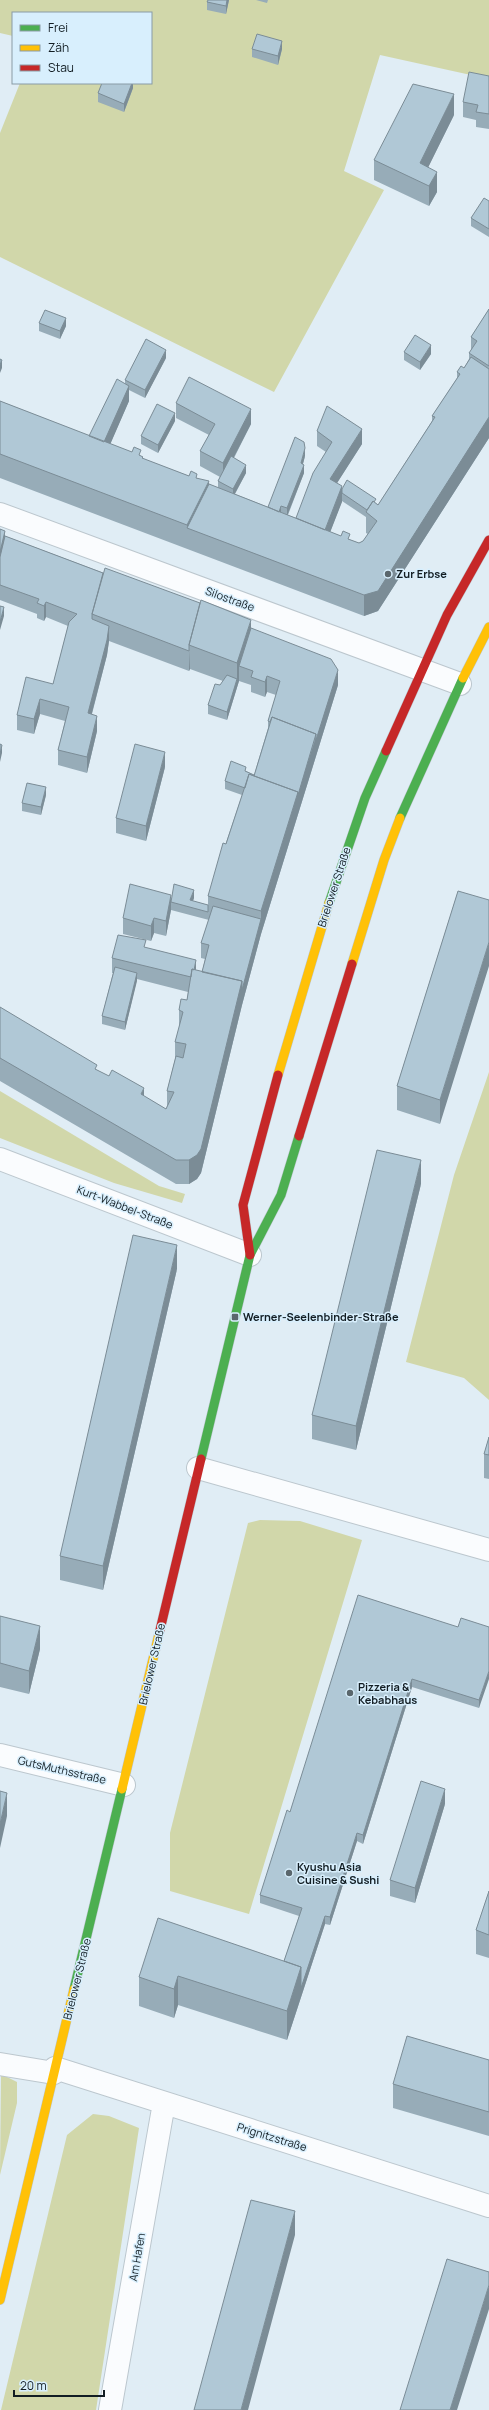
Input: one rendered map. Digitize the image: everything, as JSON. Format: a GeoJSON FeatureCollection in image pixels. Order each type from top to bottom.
{"type":"FeatureCollection","features":[{"type":"Feature","properties":{"kind":"main road","name":"Brielower Straße"},"geometry":{"type":"LineString","coordinates":[[250,1255],[243,1205],[291,1027],[349,840],[365,798],[447,615],[489,540]]}},
{"type":"Feature","properties":{"kind":"main road","name":"Brielower Straße"},"geometry":{"type":"LineString","coordinates":[[0,2300],[250,1255],[281,1195],[384,860],[400,816],[460,684],[489,626]]}},
{"type":"Feature","properties":{"kind":"street","name":"Silostraße"},"geometry":{"type":"LineString","coordinates":[[0,514],[460,684]]}},
{"type":"Feature","properties":{"kind":"street","name":"Kurt-Wabbel-Straße"},"geometry":{"type":"LineString","coordinates":[[0,1159],[250,1255]]}},
{"type":"Feature","properties":{"kind":"street"},"geometry":{"type":"LineString","coordinates":[[198,1468],[489,1550]]}},
{"type":"Feature","properties":{"kind":"street","name":"GutsMuthsstraße"},"geometry":{"type":"LineString","coordinates":[[0,1755],[124,1785]]}},
{"type":"Feature","properties":{"kind":"street"},"geometry":{"type":"LineString","coordinates":[[0,2064],[55,2070]]}},
{"type":"Feature","properties":{"kind":"street","name":"Prignitzstraße"},"geometry":{"type":"LineString","coordinates":[[55,2070],[489,2206]]}},
{"type":"Feature","properties":{"kind":"street","name":"Am Hafen"},"geometry":{"type":"LineString","coordinates":[[110,2410],[164,2103]]}},
{"type":"Feature","properties":{"kind":"green space"},"geometry":{"type":"Polygon","coordinates":[[[0,0],[489,0],[489,79],[380,55],[344,171],[384,190],[274,392],[0,257],[0,133],[20,84],[152,84],[152,12],[12,12],[12,36],[0,33],[0,0]]]}},
{"type":"Feature","properties":{"kind":"green space"},"geometry":{"type":"Polygon","coordinates":[[[489,1072],[489,1400],[464,1378],[406,1362],[454,1175],[489,1072]]]}},
{"type":"Feature","properties":{"kind":"green space"},"geometry":{"type":"Polygon","coordinates":[[[0,1091],[159,1186],[185,1194],[182,1203],[114,1183],[0,1138],[0,1091]]]}},
{"type":"Feature","properties":{"kind":"green space"},"geometry":{"type":"Polygon","coordinates":[[[260,1520],[300,1521],[362,1540],[249,1914],[170,1891],[170,1833],[248,1523],[260,1520]]]}},
{"type":"Feature","properties":{"kind":"green space"},"geometry":{"type":"Polygon","coordinates":[[[1,2074],[17,2082],[17,2103],[0,2175],[1,2074]]]}},
{"type":"Feature","properties":{"kind":"green space"},"geometry":{"type":"Polygon","coordinates":[[[93,2114],[109,2116],[139,2128],[96,2410],[1,2410],[67,2135],[93,2114]]]}},
{"type":"Feature","properties":{"kind":"building"},"geometry":{"type":"Polygon","coordinates":[[[208,0],[227,0],[226,6],[207,2],[208,0]]]}},
{"type":"Feature","properties":{"kind":"building"},"geometry":{"type":"Polygon","coordinates":[[[257,34],[282,41],[278,56],[252,49],[257,34]]]}},
{"type":"Feature","properties":{"kind":"building"},"geometry":{"type":"Polygon","coordinates":[[[469,72],[489,76],[489,114],[476,112],[478,105],[463,102],[469,72]]]}},
{"type":"Feature","properties":{"kind":"building"},"geometry":{"type":"Polygon","coordinates":[[[102,84],[132,84],[124,104],[98,93],[102,84]]]}},
{"type":"Feature","properties":{"kind":"building"},"geometry":{"type":"Polygon","coordinates":[[[413,84],[454,94],[420,163],[437,172],[429,186],[374,160],[413,84]]]}},
{"type":"Feature","properties":{"kind":"building"},"geometry":{"type":"Polygon","coordinates":[[[484,198],[489,201],[489,229],[471,218],[484,198]]]}},
{"type":"Feature","properties":{"kind":"building"},"geometry":{"type":"Polygon","coordinates":[[[489,309],[489,366],[469,353],[477,341],[471,337],[489,309]]]}},
{"type":"Feature","properties":{"kind":"building"},"geometry":{"type":"Polygon","coordinates":[[[45,310],[66,318],[60,331],[39,323],[45,310]]]}},
{"type":"Feature","properties":{"kind":"building"},"geometry":{"type":"Polygon","coordinates":[[[415,335],[431,345],[420,362],[404,352],[415,335]]]}},
{"type":"Feature","properties":{"kind":"building"},"geometry":{"type":"Polygon","coordinates":[[[146,339],[166,350],[145,390],[125,380],[146,339]]]}},
{"type":"Feature","properties":{"kind":"building"},"geometry":{"type":"Polygon","coordinates":[[[471,357],[489,369],[489,417],[378,591],[364,595],[187,528],[209,484],[341,536],[343,531],[350,534],[348,539],[359,543],[363,541],[377,521],[366,512],[373,501],[378,505],[435,417],[432,416],[460,374],[457,372],[461,366],[464,368],[471,357]]]}},
{"type":"Feature","properties":{"kind":"building"},"geometry":{"type":"Polygon","coordinates":[[[189,377],[251,409],[223,463],[200,451],[215,424],[176,403],[189,377]]]}},
{"type":"Feature","properties":{"kind":"building"},"geometry":{"type":"Polygon","coordinates":[[[117,379],[129,386],[104,442],[89,436],[117,379]]]}},
{"type":"Feature","properties":{"kind":"building"},"geometry":{"type":"Polygon","coordinates":[[[0,401],[132,452],[134,447],[141,450],[139,455],[143,457],[142,458],[189,476],[191,471],[197,474],[196,478],[209,481],[187,525],[0,454],[0,401]]]}},
{"type":"Feature","properties":{"kind":"building"},"geometry":{"type":"Polygon","coordinates":[[[157,404],[175,413],[158,445],[141,436],[157,404]]]}},
{"type":"Feature","properties":{"kind":"building"},"geometry":{"type":"Polygon","coordinates":[[[327,406],[362,429],[330,479],[342,486],[325,530],[296,518],[313,473],[332,442],[317,431],[327,406]]]}},
{"type":"Feature","properties":{"kind":"building"},"geometry":{"type":"Polygon","coordinates":[[[295,437],[304,442],[305,448],[301,463],[304,465],[287,508],[281,506],[279,512],[268,507],[295,437]]]}},
{"type":"Feature","properties":{"kind":"building"},"geometry":{"type":"Polygon","coordinates":[[[231,456],[246,465],[233,489],[218,481],[231,456]]]}},
{"type":"Feature","properties":{"kind":"building"},"geometry":{"type":"Polygon","coordinates":[[[347,480],[376,499],[367,510],[342,493],[342,489],[347,480]]]}},
{"type":"Feature","properties":{"kind":"building"},"geometry":{"type":"Polygon","coordinates":[[[0,529],[5,531],[0,552],[0,529]]]}},
{"type":"Feature","properties":{"kind":"building"},"geometry":{"type":"Polygon","coordinates":[[[5,536],[103,573],[92,619],[109,626],[107,640],[88,713],[97,716],[87,757],[58,750],[69,707],[40,699],[34,719],[17,715],[26,677],[53,684],[69,622],[77,614],[46,602],[44,606],[37,603],[39,599],[0,585],[0,557],[5,536]]]}},
{"type":"Feature","properties":{"kind":"building"},"geometry":{"type":"Polygon","coordinates":[[[105,568],[200,603],[189,645],[189,651],[92,614],[105,568]]]}},
{"type":"Feature","properties":{"kind":"building"},"geometry":{"type":"Polygon","coordinates":[[[201,600],[251,620],[237,663],[189,645],[201,600]]]}},
{"type":"Feature","properties":{"kind":"building"},"geometry":{"type":"Polygon","coordinates":[[[0,606],[4,607],[0,622],[0,606]]]}},
{"type":"Feature","properties":{"kind":"building"},"geometry":{"type":"Polygon","coordinates":[[[251,628],[331,659],[338,670],[316,740],[316,734],[272,717],[270,722],[268,721],[280,681],[267,676],[265,682],[251,677],[253,671],[239,666],[251,628]]]}},
{"type":"Feature","properties":{"kind":"building"},"geometry":{"type":"Polygon","coordinates":[[[227,675],[237,679],[227,712],[208,705],[215,684],[220,685],[227,675]]]}},
{"type":"Feature","properties":{"kind":"building"},"geometry":{"type":"Polygon","coordinates":[[[272,717],[316,734],[298,795],[298,792],[254,776],[272,717]]]}},
{"type":"Feature","properties":{"kind":"building"},"geometry":{"type":"Polygon","coordinates":[[[135,744],[165,752],[146,826],[116,818],[135,744]]]}},
{"type":"Feature","properties":{"kind":"building"},"geometry":{"type":"Polygon","coordinates":[[[231,761],[246,767],[245,771],[254,775],[249,774],[245,788],[225,781],[231,761]]]}},
{"type":"Feature","properties":{"kind":"building"},"geometry":{"type":"Polygon","coordinates":[[[249,774],[298,792],[261,911],[208,896],[223,843],[226,844],[249,774]]]}},
{"type":"Feature","properties":{"kind":"building"},"geometry":{"type":"Polygon","coordinates":[[[27,783],[46,787],[41,807],[22,803],[27,783]]]}},
{"type":"Feature","properties":{"kind":"building"},"geometry":{"type":"Polygon","coordinates":[[[130,884],[171,895],[166,921],[154,918],[151,926],[123,918],[130,884]]]}},
{"type":"Feature","properties":{"kind":"building"},"geometry":{"type":"Polygon","coordinates":[[[174,884],[194,890],[190,900],[208,905],[208,912],[171,902],[174,884]]]}},
{"type":"Feature","properties":{"kind":"building"},"geometry":{"type":"Polygon","coordinates":[[[458,891],[489,900],[489,942],[440,1100],[397,1086],[458,891]]]}},
{"type":"Feature","properties":{"kind":"building"},"geometry":{"type":"Polygon","coordinates":[[[213,906],[261,919],[242,990],[242,981],[202,972],[209,945],[201,943],[213,906]]]}},
{"type":"Feature","properties":{"kind":"building"},"geometry":{"type":"Polygon","coordinates":[[[118,935],[146,940],[144,947],[196,960],[194,970],[192,969],[191,977],[112,958],[118,935]]]}},
{"type":"Feature","properties":{"kind":"building"},"geometry":{"type":"Polygon","coordinates":[[[115,967],[137,973],[125,1022],[102,1016],[115,967]]]}},
{"type":"Feature","properties":{"kind":"building"},"geometry":{"type":"Polygon","coordinates":[[[192,969],[242,981],[201,1149],[197,1155],[189,1160],[176,1160],[0,1058],[0,1007],[97,1065],[95,1069],[109,1076],[112,1070],[144,1088],[141,1094],[166,1109],[174,1092],[167,1091],[176,1056],[183,1058],[186,1044],[175,1042],[183,1012],[179,1010],[181,999],[187,1000],[192,969]]]}},
{"type":"Feature","properties":{"kind":"building"},"geometry":{"type":"Polygon","coordinates":[[[377,1150],[421,1160],[356,1426],[312,1415],[377,1150]]]}},
{"type":"Feature","properties":{"kind":"building"},"geometry":{"type":"Polygon","coordinates":[[[133,1235],[177,1245],[103,1566],[60,1556],[133,1235]]]}},
{"type":"Feature","properties":{"kind":"building"},"geometry":{"type":"Polygon","coordinates":[[[489,1437],[489,1455],[484,1454],[489,1437]]]}},
{"type":"Feature","properties":{"kind":"building"},"geometry":{"type":"Polygon","coordinates":[[[358,1595],[458,1627],[461,1618],[489,1627],[489,1671],[479,1700],[412,1679],[363,1835],[357,1833],[330,1917],[325,1916],[301,1988],[301,1967],[284,1961],[302,1908],[260,1895],[287,1810],[290,1812],[358,1595]]]}},
{"type":"Feature","properties":{"kind":"building"},"geometry":{"type":"Polygon","coordinates":[[[0,1616],[40,1626],[29,1671],[0,1663],[0,1616]]]}},
{"type":"Feature","properties":{"kind":"building"},"geometry":{"type":"Polygon","coordinates":[[[421,1781],[445,1789],[415,1888],[390,1880],[421,1781]]]}},
{"type":"Feature","properties":{"kind":"building"},"geometry":{"type":"Polygon","coordinates":[[[0,1791],[7,1793],[0,1824],[0,1791]]]}},
{"type":"Feature","properties":{"kind":"building"},"geometry":{"type":"Polygon","coordinates":[[[489,1891],[489,1935],[476,1930],[489,1891]]]}},
{"type":"Feature","properties":{"kind":"building"},"geometry":{"type":"Polygon","coordinates":[[[158,1918],[301,1967],[287,2011],[178,1976],[174,1989],[139,1977],[158,1918]]]}},
{"type":"Feature","properties":{"kind":"building"},"geometry":{"type":"Polygon","coordinates":[[[407,2036],[489,2060],[489,2112],[393,2084],[407,2036]]]}},
{"type":"Feature","properties":{"kind":"building"},"geometry":{"type":"Polygon","coordinates":[[[251,2200],[295,2211],[241,2410],[194,2410],[251,2200]]]}},
{"type":"Feature","properties":{"kind":"building"},"geometry":{"type":"Polygon","coordinates":[[[447,2259],[489,2272],[489,2285],[450,2410],[400,2410],[447,2259]]]}},
{"type":"Feature","properties":{"kind":"traffic: fast"},"geometry":{"type":"LineString","coordinates":[[400,818],[463,678]]}},
{"type":"Feature","properties":{"kind":"traffic: fast"},"geometry":{"type":"LineString","coordinates":[[329,903],[365,798],[386,751]]}},
{"type":"Feature","properties":{"kind":"traffic: fast"},"geometry":{"type":"LineString","coordinates":[[201,1459],[250,1255],[281,1195],[299,1136]]}},
{"type":"Feature","properties":{"kind":"traffic: fast"},"geometry":{"type":"LineString","coordinates":[[74,1989],[122,1789]]}},
{"type":"Feature","properties":{"kind":"traffic: slow"},"geometry":{"type":"LineString","coordinates":[[463,678],[489,627]]}},
{"type":"Feature","properties":{"kind":"traffic: slow"},"geometry":{"type":"LineString","coordinates":[[352,964],[384,860],[400,818]]}},
{"type":"Feature","properties":{"kind":"traffic: slow"},"geometry":{"type":"LineString","coordinates":[[278,1075],[329,903]]}},
{"type":"Feature","properties":{"kind":"traffic: slow"},"geometry":{"type":"LineString","coordinates":[[122,1789],[159,1634]]}},
{"type":"Feature","properties":{"kind":"traffic: slow"},"geometry":{"type":"LineString","coordinates":[[0,2300],[74,1989]]}},
{"type":"Feature","properties":{"kind":"traffic: jam"},"geometry":{"type":"LineString","coordinates":[[386,751],[447,615],[489,540]]}},
{"type":"Feature","properties":{"kind":"traffic: jam"},"geometry":{"type":"LineString","coordinates":[[299,1136],[352,964]]}},
{"type":"Feature","properties":{"kind":"traffic: jam"},"geometry":{"type":"LineString","coordinates":[[250,1255],[243,1205],[278,1075]]}},
{"type":"Feature","properties":{"kind":"traffic: jam"},"geometry":{"type":"LineString","coordinates":[[159,1634],[201,1459]]}},
{"type":"Feature","properties":{"kind":"place","name":"Zur Erbse"},"geometry":{"type":"Point","coordinates":[388,574]}},
{"type":"Feature","properties":{"kind":"place","name":"Werner-Seelenbinder-Straße"},"geometry":{"type":"Point","coordinates":[235,1317]}},
{"type":"Feature","properties":{"kind":"place","name":"Pizzeria & Kebabhaus"},"geometry":{"type":"Point","coordinates":[350,1693]}},
{"type":"Feature","properties":{"kind":"place","name":"Kyushu Asia Cuisine & Sushi"},"geometry":{"type":"Point","coordinates":[289,1873]}}]}
